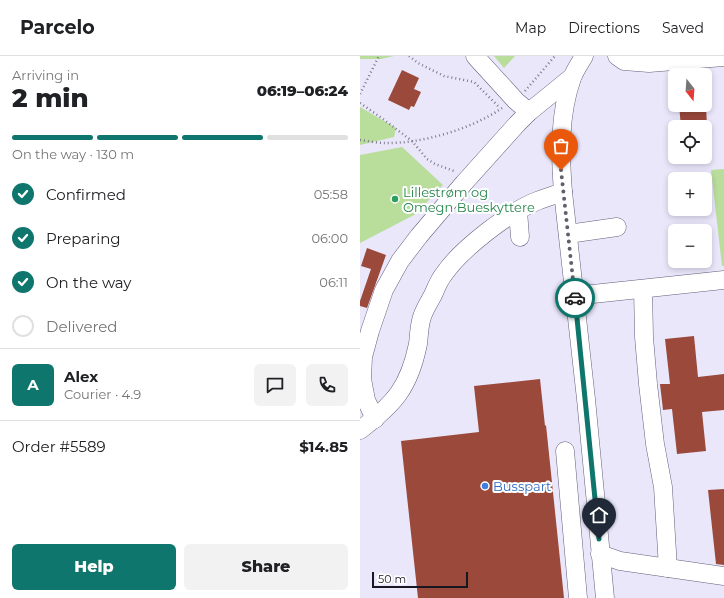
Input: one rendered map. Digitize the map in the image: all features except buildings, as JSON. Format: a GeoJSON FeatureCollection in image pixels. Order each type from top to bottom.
{"type":"FeatureCollection","features":[{"type":"Feature","properties":{"kind":"street"},"geometry":{"type":"LineString","coordinates":[[474,56],[522,106]]}},
{"type":"Feature","properties":{"kind":"street"},"geometry":{"type":"LineString","coordinates":[[584,56],[572,77],[561,127],[561,158],[563,192],[586,399],[605,598]]}},
{"type":"Feature","properties":{"kind":"street"},"geometry":{"type":"LineString","coordinates":[[617,56],[624,61],[649,64],[716,57]]}},
{"type":"Feature","properties":{"kind":"street"},"geometry":{"type":"LineString","coordinates":[[375,419],[366,400],[362,379],[363,357],[384,290],[400,261],[464,183],[522,106],[572,77]]}},
{"type":"Feature","properties":{"kind":"street"},"geometry":{"type":"LineString","coordinates":[[360,430],[375,419],[395,400],[405,384],[412,367],[418,344],[422,317],[444,274],[470,246],[486,233],[518,211],[536,201],[563,192]]}},
{"type":"Feature","properties":{"kind":"street"},"geometry":{"type":"LineString","coordinates":[[518,211],[520,237]]}},
{"type":"Feature","properties":{"kind":"street"},"geometry":{"type":"LineString","coordinates":[[568,234],[617,227]]}},
{"type":"Feature","properties":{"kind":"street"},"geometry":{"type":"LineString","coordinates":[[574,296],[724,280]]}},
{"type":"Feature","properties":{"kind":"street"},"geometry":{"type":"LineString","coordinates":[[643,289],[644,337],[648,384],[655,444],[663,487],[668,568]]}},
{"type":"Feature","properties":{"kind":"street"},"geometry":{"type":"LineString","coordinates":[[565,451],[578,598]]}},
{"type":"Feature","properties":{"kind":"street"},"geometry":{"type":"LineString","coordinates":[[600,554],[620,561],[724,576]]}},
{"type":"Feature","properties":{"kind":"path"},"geometry":{"type":"LineString","coordinates":[[360,94],[378,56]]}},
{"type":"Feature","properties":{"kind":"path"},"geometry":{"type":"LineString","coordinates":[[360,140],[384,143],[423,140],[470,126],[493,115],[501,109],[474,82],[444,76],[418,63],[409,56]]}},
{"type":"Feature","properties":{"kind":"path"},"geometry":{"type":"LineString","coordinates":[[522,106],[555,56]]}},
{"type":"Feature","properties":{"kind":"path"},"geometry":{"type":"LineString","coordinates":[[360,103],[412,141],[427,159],[435,164],[458,173],[464,183]]}},
{"type":"Feature","properties":{"kind":"green space"},"geometry":{"type":"Polygon","coordinates":[[[360,56],[394,56],[381,59],[360,59],[360,56]]]}},
{"type":"Feature","properties":{"kind":"green space"},"geometry":{"type":"Polygon","coordinates":[[[494,56],[515,56],[504,68],[494,56]]]}},
{"type":"Feature","properties":{"kind":"green space"},"geometry":{"type":"Polygon","coordinates":[[[360,107],[396,128],[394,137],[360,145],[360,107]]]}},
{"type":"Feature","properties":{"kind":"green space","name":"Lillestrøm og Omegn Bueskyttere"},"geometry":{"type":"Polygon","coordinates":[[[402,147],[443,185],[416,214],[360,243],[360,155],[402,147]]]}},
{"type":"Feature","properties":{"kind":"green space"},"geometry":{"type":"Polygon","coordinates":[[[724,169],[724,266],[722,266],[711,170],[724,169]]]}},
{"type":"Feature","properties":{"kind":"way so far"},"geometry":{"type":"LineString","coordinates":[[561,170],[575,298]]}},
{"type":"Feature","properties":{"kind":"place","name":"Lillestrøm og Omegn Bueskyttere"},"geometry":{"type":"Point","coordinates":[395,199]}},
{"type":"Feature","properties":{"kind":"place","name":"Busspart"},"geometry":{"type":"Point","coordinates":[485,486]}},
{"type":"Feature","properties":{"kind":"route"},"geometry":{"type":"LineString","coordinates":[[575,298],[599,539]]}}]}
